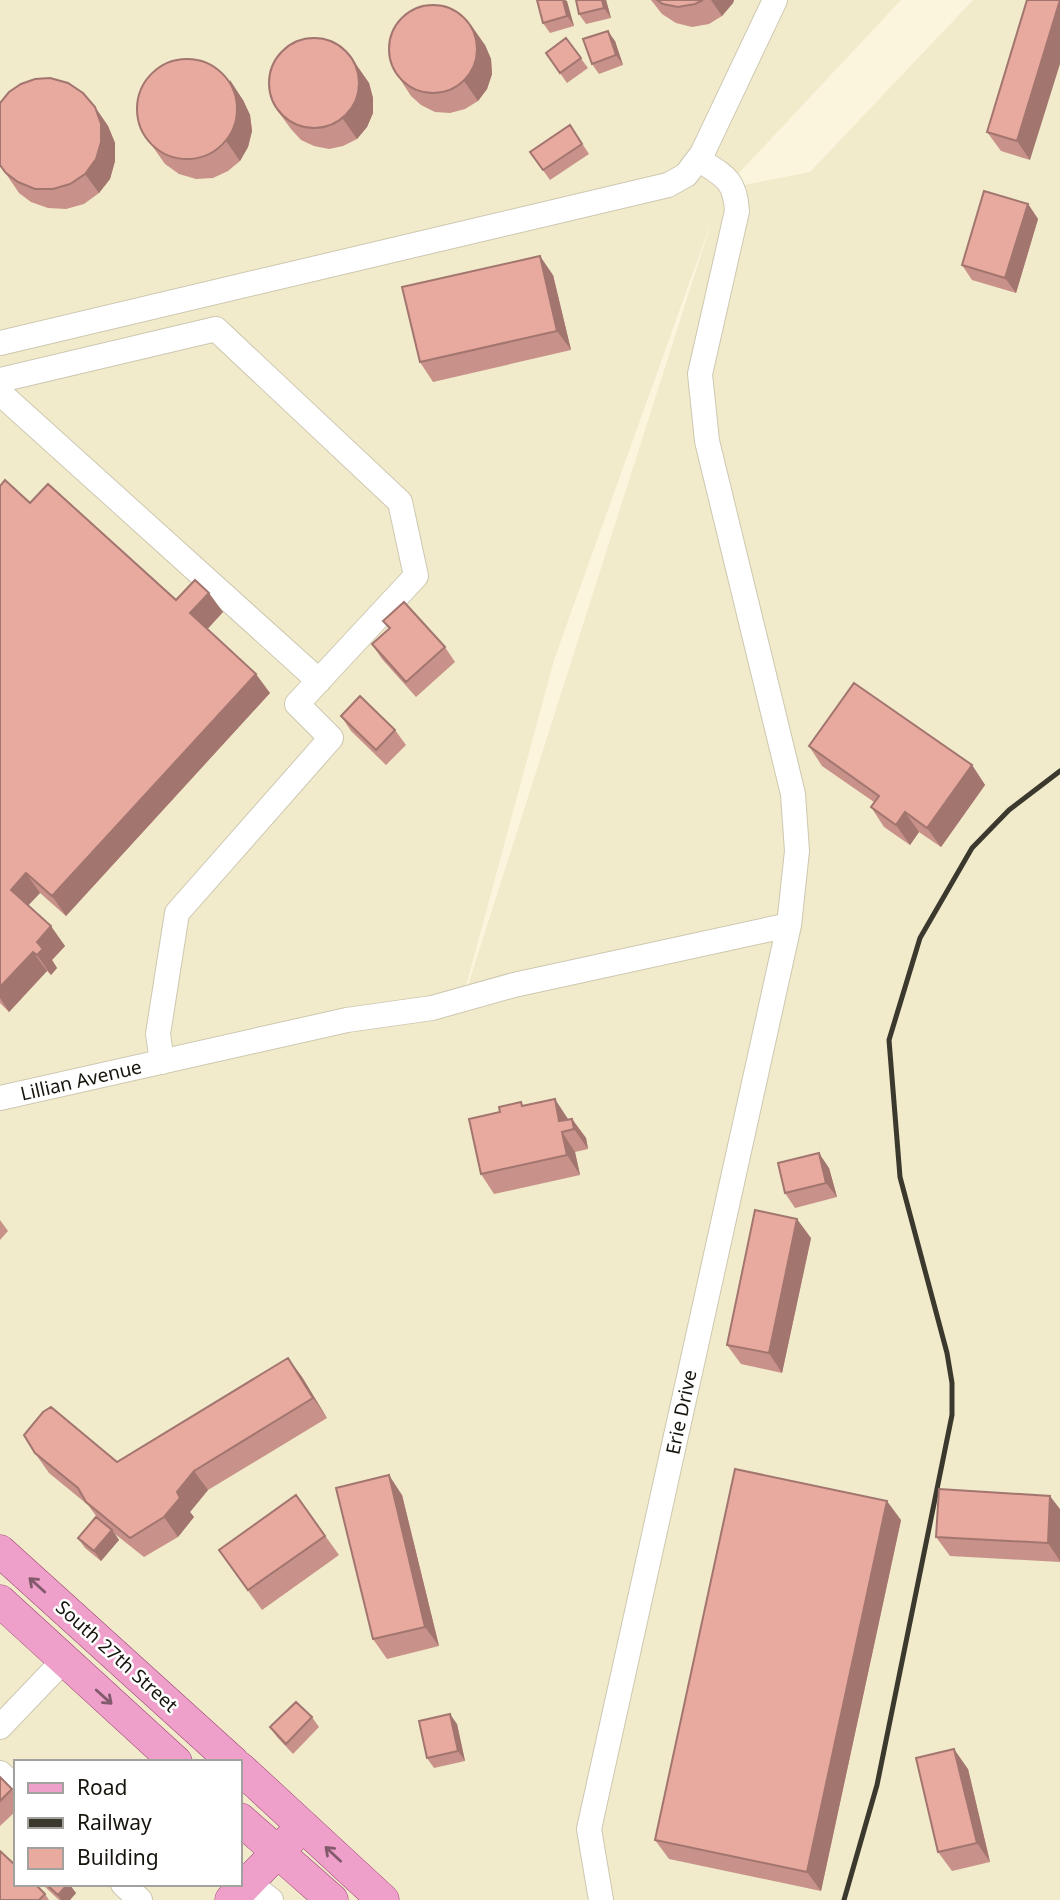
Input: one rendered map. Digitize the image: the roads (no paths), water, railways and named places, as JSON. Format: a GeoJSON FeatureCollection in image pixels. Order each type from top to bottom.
{"type":"FeatureCollection","features":[{"type":"Feature","properties":{"kind":"main road","name":"South 27th Street"},"geometry":{"type":"LineString","coordinates":[[0,1551],[231,1760]]}},
{"type":"Feature","properties":{"kind":"main road","name":"South 27th Street"},"geometry":{"type":"LineString","coordinates":[[0,1601],[174,1760]]}},
{"type":"Feature","properties":{"kind":"main road"},"geometry":{"type":"LineString","coordinates":[[242,1770],[383,1900]]}},
{"type":"Feature","properties":{"kind":"main road"},"geometry":{"type":"LineString","coordinates":[[242,1821],[332,1900]]}},
{"type":"Feature","properties":{"kind":"main road"},"geometry":{"type":"LineString","coordinates":[[250,1894],[276,1853],[303,1826]]}},
{"type":"Feature","properties":{"kind":"street"},"geometry":{"type":"LineString","coordinates":[[0,343],[668,185],[686,175],[698,159],[775,0]]}},
{"type":"Feature","properties":{"kind":"street","name":"Erie Drive"},"geometry":{"type":"LineString","coordinates":[[601,1900],[589,1829],[789,925],[797,851],[793,794],[707,442],[701,374],[737,211],[736,191],[723,176],[698,159]]}},
{"type":"Feature","properties":{"kind":"street"},"geometry":{"type":"LineString","coordinates":[[0,380],[216,329],[400,502],[416,576],[297,704],[331,738],[177,913],[158,1034],[162,1062]]}},
{"type":"Feature","properties":{"kind":"street"},"geometry":{"type":"LineString","coordinates":[[0,393],[319,681]]}},
{"type":"Feature","properties":{"kind":"street","name":"Lillian Avenue"},"geometry":{"type":"LineString","coordinates":[[0,1098],[347,1020],[432,1008],[514,985],[789,925]]}},
{"type":"Feature","properties":{"kind":"street"},"geometry":{"type":"LineString","coordinates":[[0,1727],[64,1660]]}},
{"type":"Feature","properties":{"kind":"street"},"geometry":{"type":"LineString","coordinates":[[0,1773],[14,1786]]}},
{"type":"Feature","properties":{"kind":"street"},"geometry":{"type":"LineString","coordinates":[[125,1886],[140,1900]]}},
{"type":"Feature","properties":{"kind":"railway"},"geometry":{"type":"LineString","coordinates":[[844,1900],[877,1785],[952,1415],[952,1383],[947,1353],[900,1177],[889,1040],[920,938],[972,848],[1009,810],[1060,771]]}}]}
